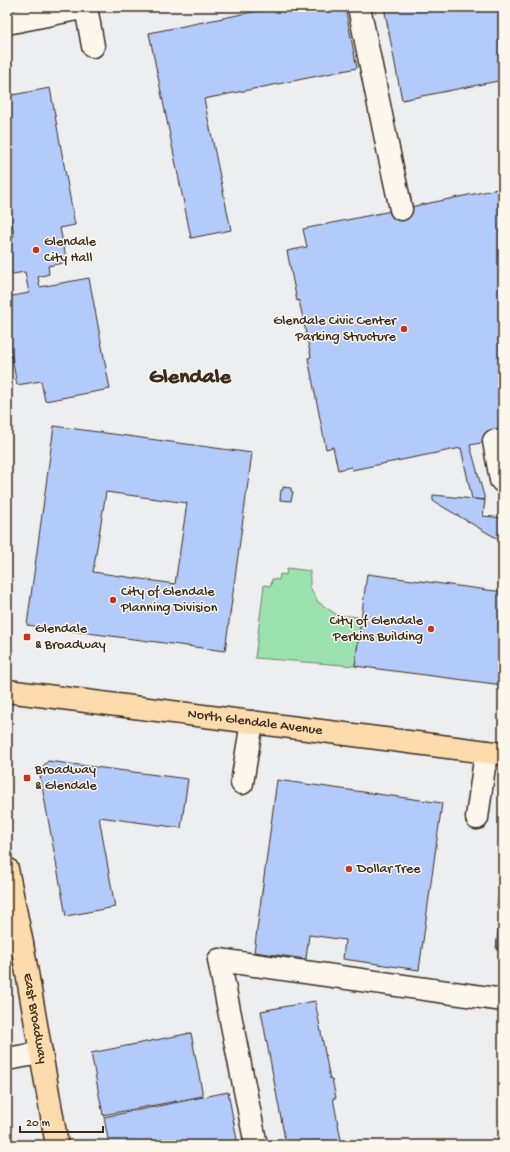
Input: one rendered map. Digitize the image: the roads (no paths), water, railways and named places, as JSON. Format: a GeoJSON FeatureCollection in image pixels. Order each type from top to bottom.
{"type":"FeatureCollection","features":[{"type":"Feature","properties":{"kind":"main road","name":"North Glendale Avenue"},"geometry":{"type":"LineString","coordinates":[[7,692],[495,753]]}},
{"type":"Feature","properties":{"kind":"main road","name":"East Broadway"},"geometry":{"type":"LineString","coordinates":[[7,870],[14,944],[41,1052],[57,1145]]}},
{"type":"Feature","properties":{"kind":"street"},"geometry":{"type":"LineString","coordinates":[[7,23],[56,10],[86,7],[93,46]]}},
{"type":"Feature","properties":{"kind":"street"},"geometry":{"type":"LineString","coordinates":[[359,7],[401,209]]}},
{"type":"Feature","properties":{"kind":"street"},"geometry":{"type":"LineString","coordinates":[[494,441],[501,480],[503,482]]}},
{"type":"Feature","properties":{"kind":"street"},"geometry":{"type":"LineString","coordinates":[[242,783],[252,722]]}},
{"type":"Feature","properties":{"kind":"street"},"geometry":{"type":"LineString","coordinates":[[477,818],[495,753]]}},
{"type":"Feature","properties":{"kind":"street"},"geometry":{"type":"LineString","coordinates":[[256,1145],[219,960],[503,1000]]}},
{"type":"Feature","properties":{"kind":"street"},"geometry":{"type":"LineString","coordinates":[[7,1059],[41,1052]]}},
{"type":"Feature","properties":{"kind":"place","name":"Glendale City Hall"},"geometry":{"type":"Point","coordinates":[36,250]}},
{"type":"Feature","properties":{"kind":"place","name":"Glendale Civic Center Parking Structure"},"geometry":{"type":"Point","coordinates":[404,329]}},
{"type":"Feature","properties":{"kind":"place","name":"City of Glendale Planning Division"},"geometry":{"type":"Point","coordinates":[113,600]}},
{"type":"Feature","properties":{"kind":"place","name":"City of Glendale Perkins Building"},"geometry":{"type":"Point","coordinates":[431,629]}},
{"type":"Feature","properties":{"kind":"place","name":"Glendale & Broadway"},"geometry":{"type":"Point","coordinates":[27,637]}},
{"type":"Feature","properties":{"kind":"place","name":"Broadway & Glendale"},"geometry":{"type":"Point","coordinates":[27,778]}},
{"type":"Feature","properties":{"kind":"place","name":"Dollar Tree"},"geometry":{"type":"Point","coordinates":[349,869]}},
{"type":"Feature","properties":{"kind":"district","name":"Glendale"},"geometry":{"type":"Point","coordinates":[190,378]}}]}
